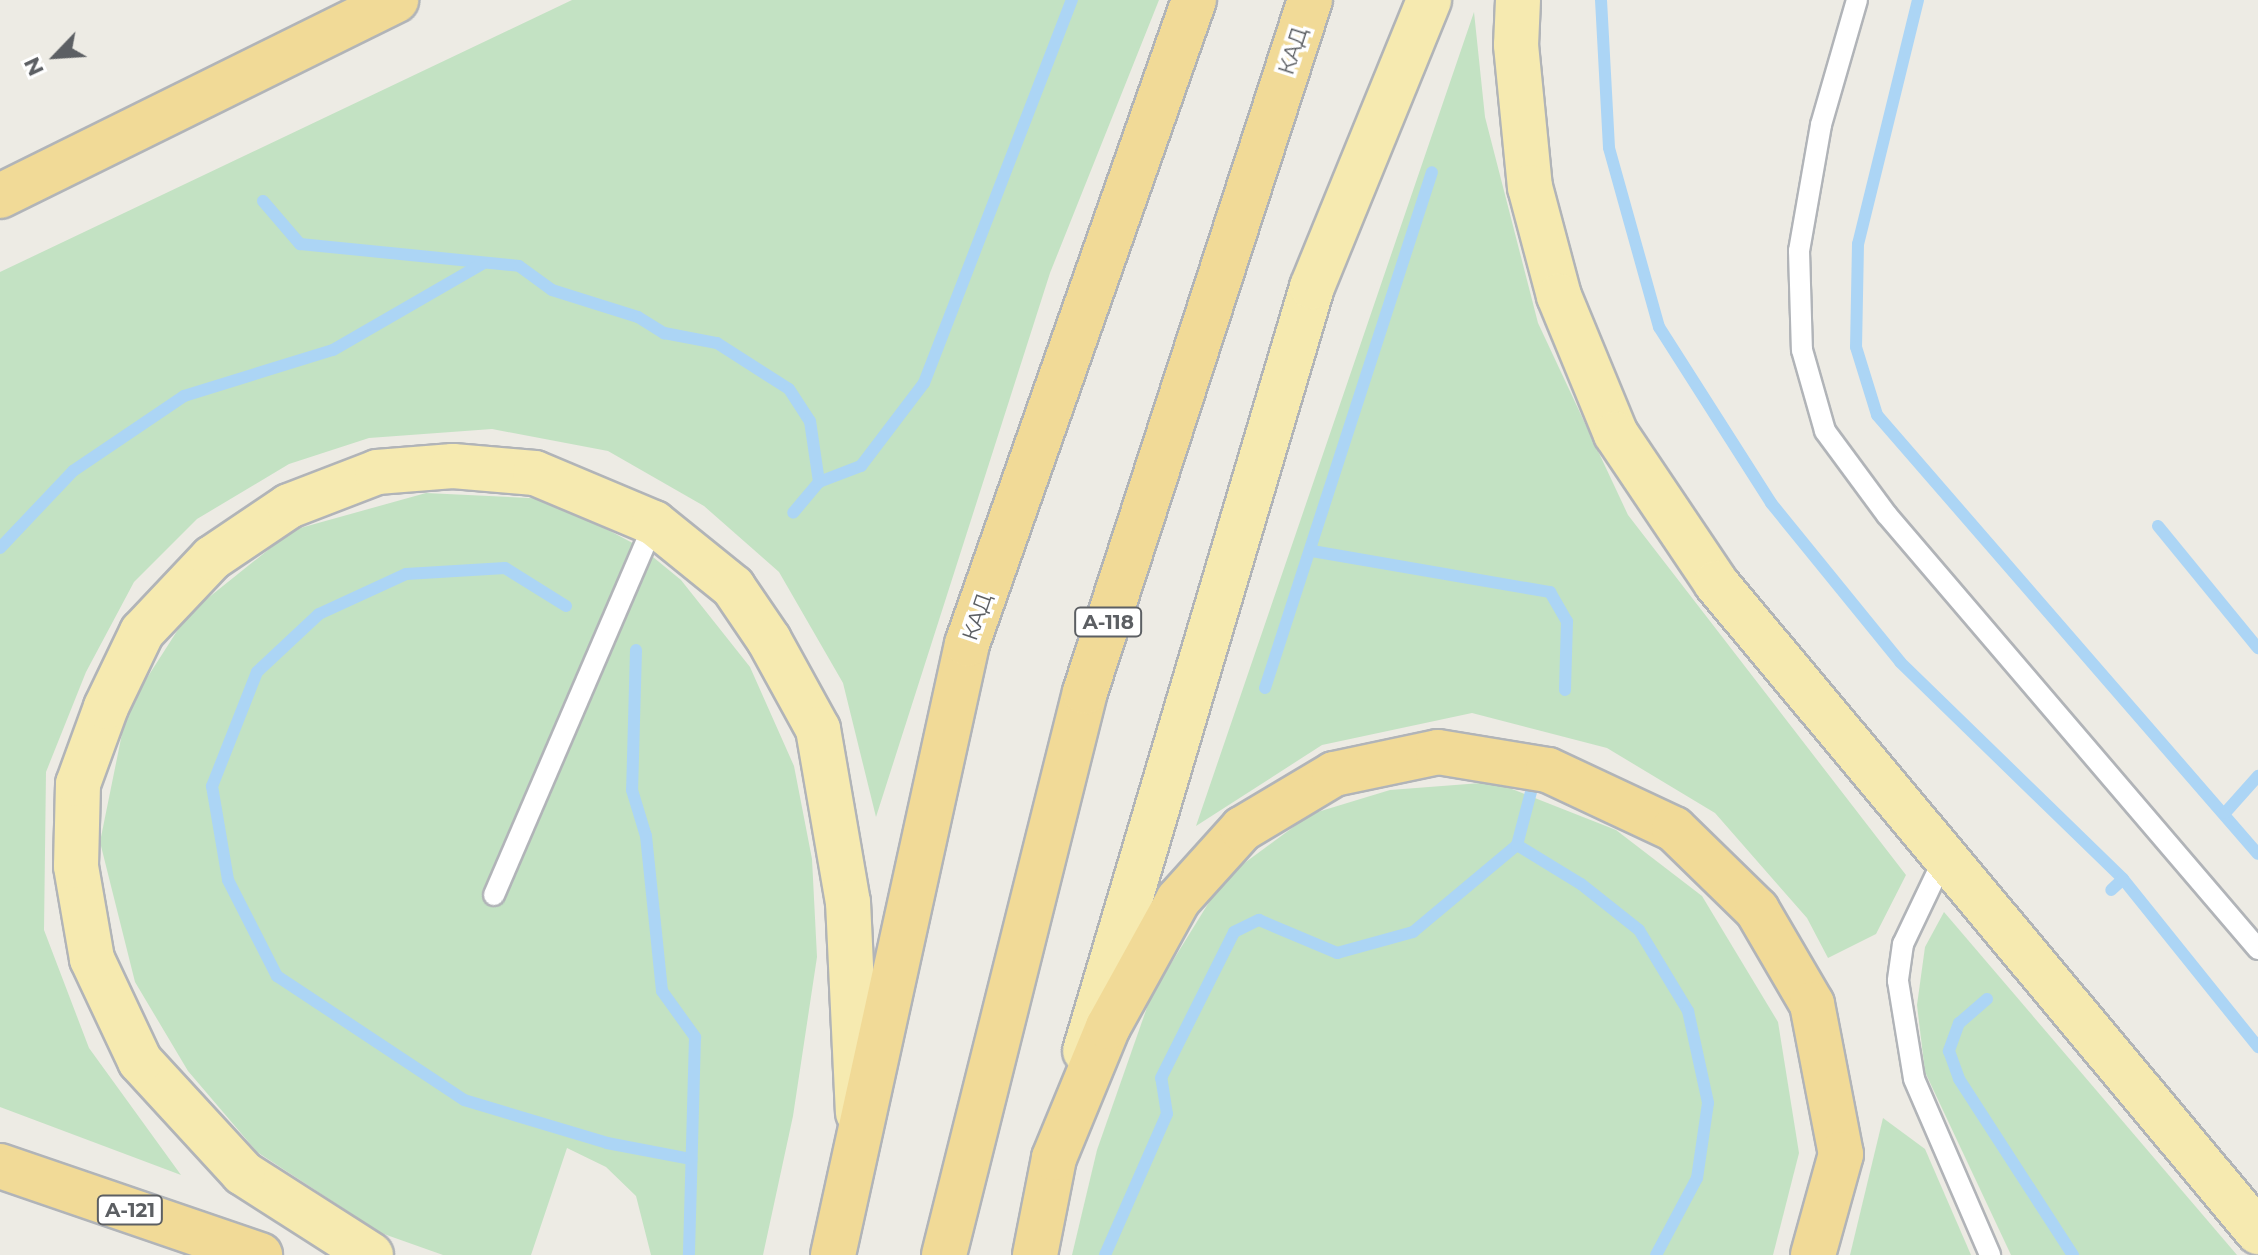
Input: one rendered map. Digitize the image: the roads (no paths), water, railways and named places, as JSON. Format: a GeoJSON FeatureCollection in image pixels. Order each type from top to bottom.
{"type":"FeatureCollection","features":[{"type":"Feature","properties":{"kind":"highway"},"geometry":{"type":"LineString","coordinates":[[0,196],[396,0]]}},
{"type":"Feature","properties":{"kind":"highway","name":"КАД"},"geometry":{"type":"LineString","coordinates":[[833,1255],[967,644],[1194,0]]}},
{"type":"Feature","properties":{"kind":"highway","name":"КАД"},"geometry":{"type":"LineString","coordinates":[[944,1255],[1085,692],[1310,0]]}},
{"type":"Feature","properties":{"kind":"highway"},"geometry":{"type":"LineString","coordinates":[[1035,1255],[1054,1158],[1108,1027],[1178,900],[1242,829],[1334,774],[1438,752],[1548,770],[1674,829],[1757,910],[1812,1004],[1841,1154],[1813,1255]]}},
{"type":"Feature","properties":{"kind":"highway","name":"А-121"},"geometry":{"type":"LineString","coordinates":[[0,1166],[260,1255]]}},
{"type":"Feature","properties":{"kind":"main road"},"geometry":{"type":"LineString","coordinates":[[1054,1158],[1312,287],[1429,0]]}},
{"type":"Feature","properties":{"kind":"main road"},"geometry":{"type":"LineString","coordinates":[[1518,0],[1516,45],[1530,187],[1559,296],[1616,434],[1716,583],[1946,854],[2258,1232]]}},
{"type":"Feature","properties":{"kind":"main road"},"geometry":{"type":"LineString","coordinates":[[371,1255],[243,1173],[140,1061],[92,959],[76,866],[78,784],[106,707],[142,632],[212,558],[289,506],[377,472],[453,466],[535,473],[654,523],[733,587],[769,640],[818,729],[848,902],[859,1134]]}},
{"type":"Feature","properties":{"kind":"lane"},"geometry":{"type":"LineString","coordinates":[[1857,0],[1821,125],[1799,251],[1802,350],[1825,431],[1887,515],[2258,949]]}},
{"type":"Feature","properties":{"kind":"lane"},"geometry":{"type":"LineString","coordinates":[[494,895],[654,523]]}},
{"type":"Feature","properties":{"kind":"lane"},"geometry":{"type":"LineString","coordinates":[[1946,854],[1903,944],[1898,981],[1914,1079],[1990,1255]]}},
{"type":"Feature","properties":{"kind":"waterway"},"geometry":{"type":"LineString","coordinates":[[819,482],[861,466],[924,383],[1072,0]]}},
{"type":"Feature","properties":{"kind":"waterway"},"geometry":{"type":"LineString","coordinates":[[1601,0],[1609,148],[1659,327],[1771,503],[1900,662],[2123,879],[2111,890]]}},
{"type":"Feature","properties":{"kind":"waterway"},"geometry":{"type":"LineString","coordinates":[[1918,0],[1858,244],[1856,347],[1877,415],[2258,854]]}},
{"type":"Feature","properties":{"kind":"waterway"},"geometry":{"type":"LineString","coordinates":[[1265,688],[1432,172]]}},
{"type":"Feature","properties":{"kind":"waterway"},"geometry":{"type":"LineString","coordinates":[[263,201],[300,244],[519,266],[552,290],[638,317],[664,333],[717,343],[789,389],[810,421],[819,482],[793,513]]}},
{"type":"Feature","properties":{"kind":"waterway"},"geometry":{"type":"LineString","coordinates":[[0,548],[73,471],[184,396],[333,350],[482,264]]}},
{"type":"Feature","properties":{"kind":"waterway"},"geometry":{"type":"LineString","coordinates":[[2158,526],[2258,648]]}},
{"type":"Feature","properties":{"kind":"waterway"},"geometry":{"type":"LineString","coordinates":[[1312,551],[1550,592],[1567,621],[1565,690]]}},
{"type":"Feature","properties":{"kind":"waterway"},"geometry":{"type":"LineString","coordinates":[[566,606],[505,568],[406,574],[319,614],[257,672],[212,786],[228,880],[277,976],[464,1100],[607,1143],[691,1159]]}},
{"type":"Feature","properties":{"kind":"waterway"},"geometry":{"type":"LineString","coordinates":[[636,650],[632,790],[646,836],[662,991],[695,1037],[689,1255]]}},
{"type":"Feature","properties":{"kind":"waterway"},"geometry":{"type":"LineString","coordinates":[[2225,813],[2258,776]]}},
{"type":"Feature","properties":{"kind":"waterway"},"geometry":{"type":"LineString","coordinates":[[1105,1255],[1167,1114],[1161,1078],[1234,932],[1259,920],[1337,953],[1413,932],[1517,845],[1531,792]]}},
{"type":"Feature","properties":{"kind":"waterway"},"geometry":{"type":"LineString","coordinates":[[1517,845],[1581,884],[1639,930],[1688,1011],[1708,1103],[1697,1178],[1656,1255]]}},
{"type":"Feature","properties":{"kind":"waterway"},"geometry":{"type":"LineString","coordinates":[[2123,879],[2258,1047]]}},
{"type":"Feature","properties":{"kind":"waterway"},"geometry":{"type":"LineString","coordinates":[[1987,999],[1959,1023],[1949,1051],[1959,1079],[2073,1255]]}}]}
